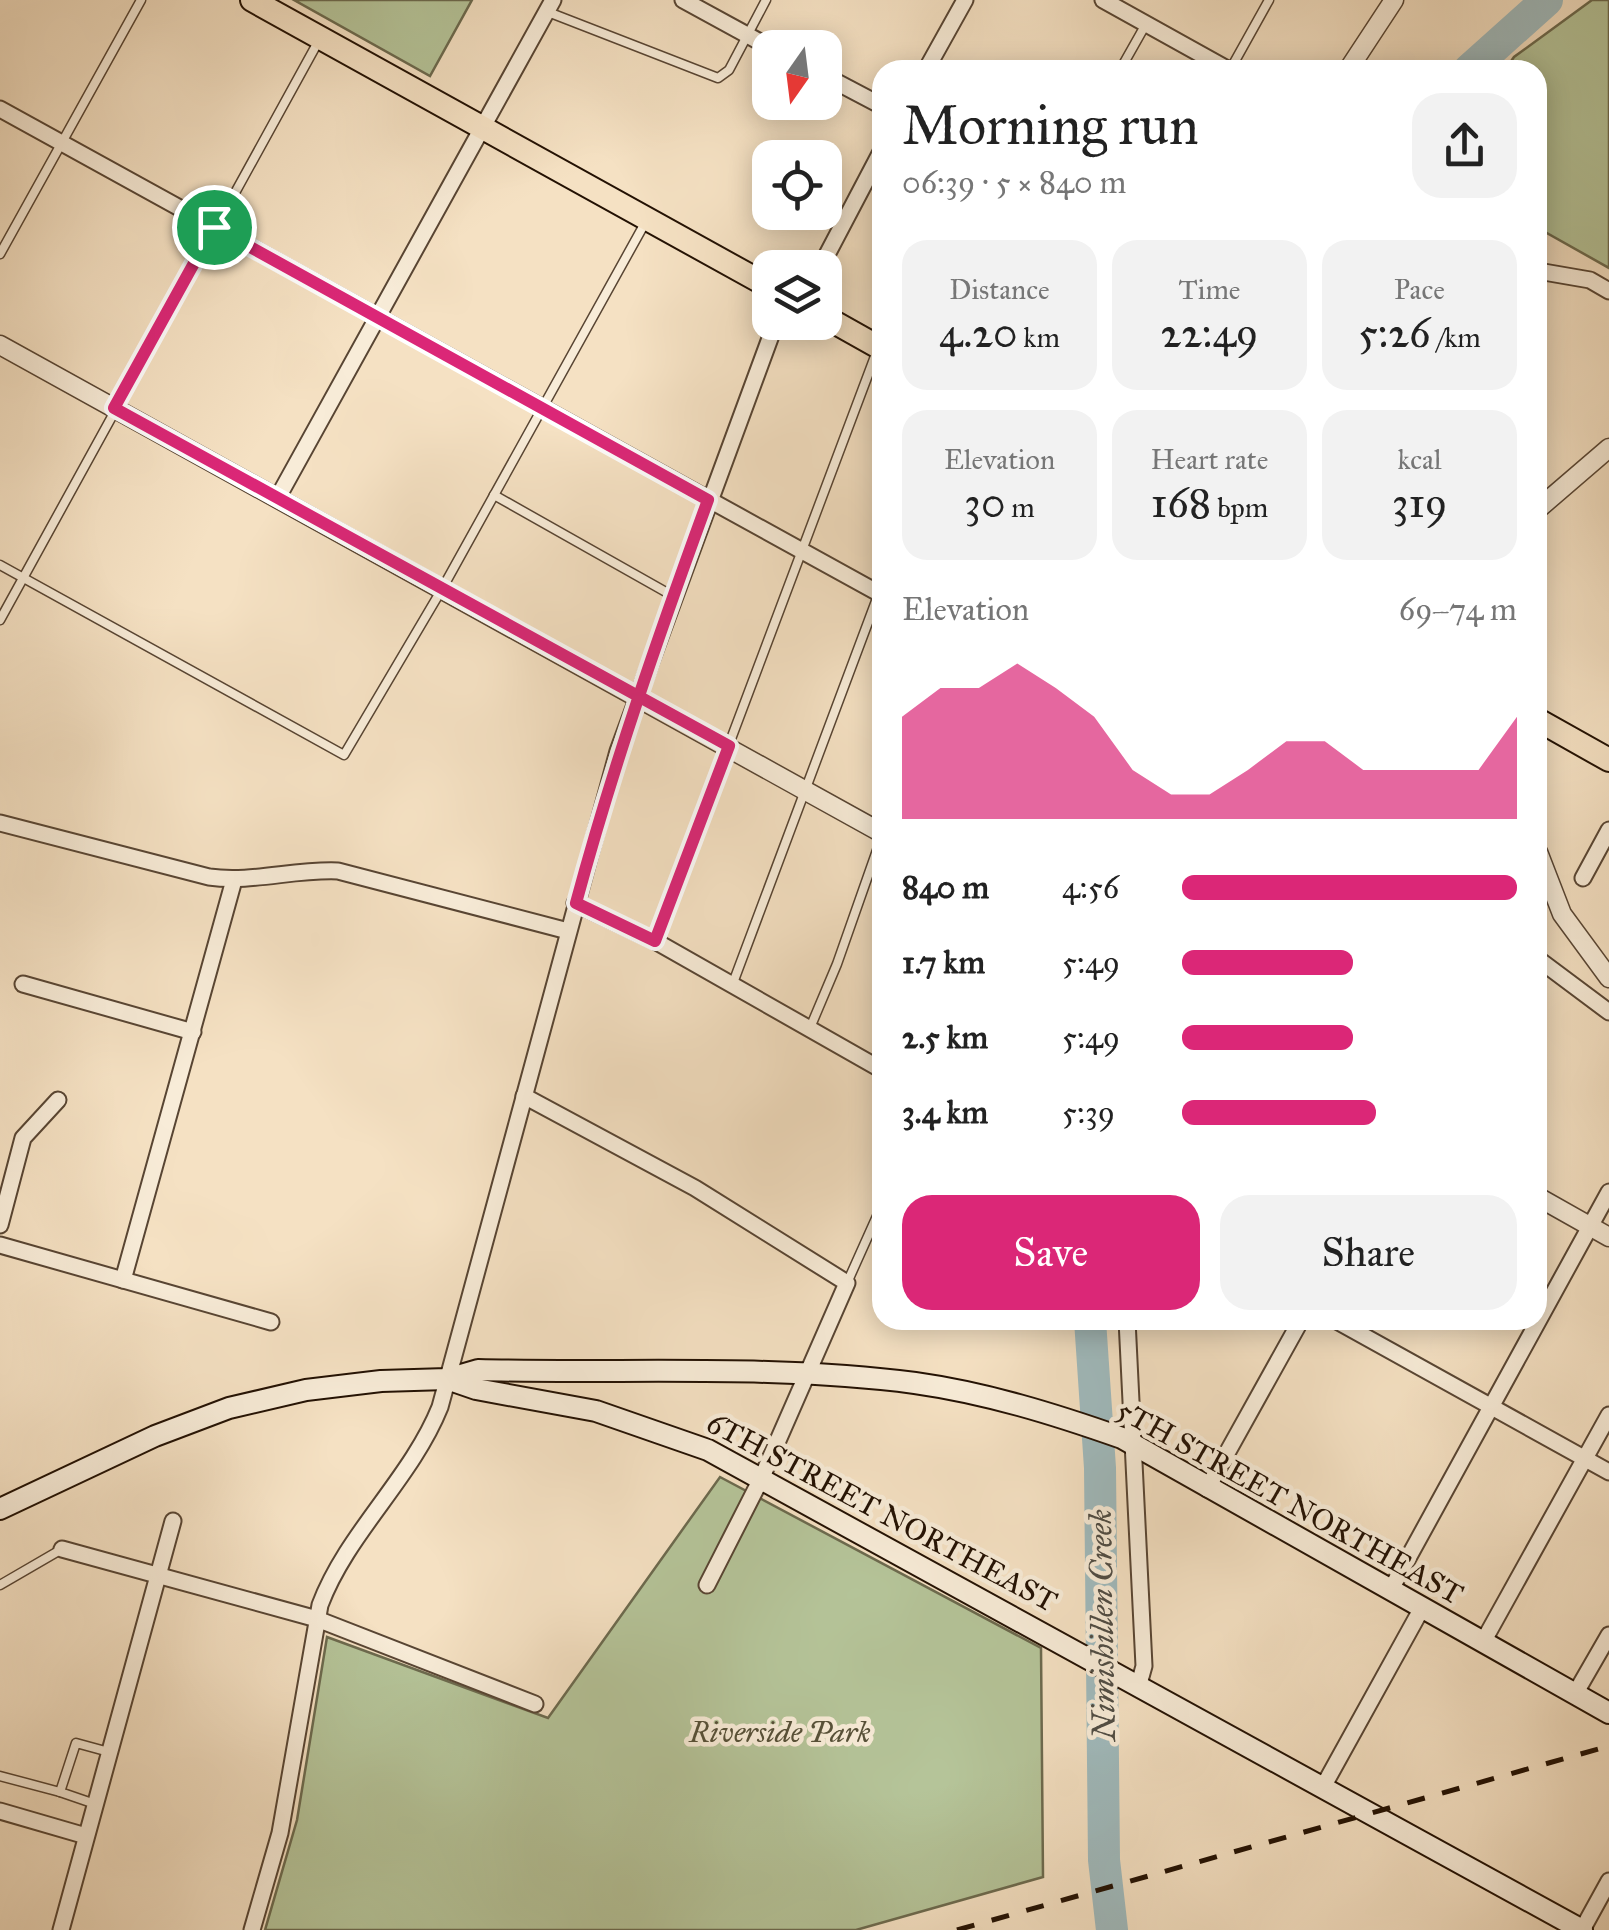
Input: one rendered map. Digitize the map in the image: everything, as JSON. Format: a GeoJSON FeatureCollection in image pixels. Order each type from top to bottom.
{"type":"FeatureCollection","features":[{"type":"Feature","properties":{"kind":"main road"},"geometry":{"type":"LineString","coordinates":[[252,0],[752,277]]}},
{"type":"Feature","properties":{"kind":"main road"},"geometry":{"type":"LineString","coordinates":[[842,326],[872,343]]}},
{"type":"Feature","properties":{"kind":"main road"},"geometry":{"type":"LineString","coordinates":[[1547,725],[1609,760]]}},
{"type":"Feature","properties":{"kind":"main road","name":"5TH STREET NORTHEAST"},"geometry":{"type":"LineString","coordinates":[[448,1379],[478,1370],[806,1376],[918,1384],[1054,1414],[1129,1442],[1206,1489],[1609,1713]]}},
{"type":"Feature","properties":{"kind":"main road"},"geometry":{"type":"LineString","coordinates":[[0,1509],[155,1436],[229,1408],[346,1385],[448,1379]]}},
{"type":"Feature","properties":{"kind":"main road","name":"6TH STREET NORTHEAST"},"geometry":{"type":"LineString","coordinates":[[448,1379],[476,1390],[634,1422],[762,1477],[1582,1930]]}},
{"type":"Feature","properties":{"kind":"street"},"geometry":{"type":"LineString","coordinates":[[684,0],[752,37]]}},
{"type":"Feature","properties":{"kind":"street"},"geometry":{"type":"LineString","coordinates":[[932,60],[965,0]]}},
{"type":"Feature","properties":{"kind":"street"},"geometry":{"type":"LineString","coordinates":[[1103,0],[1200,60]]}},
{"type":"Feature","properties":{"kind":"street"},"geometry":{"type":"LineString","coordinates":[[1355,60],[1394,0]]}},
{"type":"Feature","properties":{"kind":"street"},"geometry":{"type":"LineString","coordinates":[[277,498],[550,6]]}},
{"type":"Feature","properties":{"kind":"street"},"geometry":{"type":"LineString","coordinates":[[842,85],[872,101]]}},
{"type":"Feature","properties":{"kind":"street"},"geometry":{"type":"LineString","coordinates":[[0,108],[708,500],[872,586]]}},
{"type":"Feature","properties":{"kind":"street"},"geometry":{"type":"LineString","coordinates":[[829,250],[872,169]]}},
{"type":"Feature","properties":{"kind":"street"},"geometry":{"type":"LineString","coordinates":[[1547,272],[1590,280],[1609,291]]}},
{"type":"Feature","properties":{"kind":"street"},"geometry":{"type":"LineString","coordinates":[[252,1930],[280,1833],[317,1619],[331,1580],[431,1429],[636,696],[769,340]]}},
{"type":"Feature","properties":{"kind":"street"},"geometry":{"type":"LineString","coordinates":[[0,345],[872,828]]}},
{"type":"Feature","properties":{"kind":"street"},"geometry":{"type":"LineString","coordinates":[[1547,502],[1609,448]]}},
{"type":"Feature","properties":{"kind":"street"},"geometry":{"type":"LineString","coordinates":[[0,823],[234,880],[312,870],[338,871],[568,931]]}},
{"type":"Feature","properties":{"kind":"street"},"geometry":{"type":"LineString","coordinates":[[1583,878],[1609,830]]}},
{"type":"Feature","properties":{"kind":"street"},"geometry":{"type":"LineString","coordinates":[[1547,875],[1562,914],[1609,978]]}},
{"type":"Feature","properties":{"kind":"street"},"geometry":{"type":"LineString","coordinates":[[123,1280],[234,880]]}},
{"type":"Feature","properties":{"kind":"street"},"geometry":{"type":"LineString","coordinates":[[576,903],[655,941],[872,1064]]}},
{"type":"Feature","properties":{"kind":"street"},"geometry":{"type":"LineString","coordinates":[[1547,966],[1609,1012]]}},
{"type":"Feature","properties":{"kind":"street"},"geometry":{"type":"LineString","coordinates":[[23,984],[194,1032]]}},
{"type":"Feature","properties":{"kind":"street"},"geometry":{"type":"LineString","coordinates":[[524,1096],[695,1188],[847,1283],[762,1477],[708,1585]]}},
{"type":"Feature","properties":{"kind":"street"},"geometry":{"type":"LineString","coordinates":[[0,1225],[23,1138],[58,1100]]}},
{"type":"Feature","properties":{"kind":"street"},"geometry":{"type":"LineString","coordinates":[[1547,1304],[1609,1192]]}},
{"type":"Feature","properties":{"kind":"street"},"geometry":{"type":"LineString","coordinates":[[1547,1202],[1609,1237]]}},
{"type":"Feature","properties":{"kind":"street"},"geometry":{"type":"LineString","coordinates":[[0,1245],[271,1322]]}},
{"type":"Feature","properties":{"kind":"street"},"geometry":{"type":"LineString","coordinates":[[1127,1330],[1129,1442],[1144,1666],[1135,1682]]}},
{"type":"Feature","properties":{"kind":"street"},"geometry":{"type":"LineString","coordinates":[[1206,1489],[1295,1330]]}},
{"type":"Feature","properties":{"kind":"street"},"geometry":{"type":"LineString","coordinates":[[1354,1330],[1609,1472]]}},
{"type":"Feature","properties":{"kind":"street"},"geometry":{"type":"LineString","coordinates":[[1390,1590],[1533,1330]]}},
{"type":"Feature","properties":{"kind":"street"},"geometry":{"type":"LineString","coordinates":[[1483,1642],[1609,1415]]}},
{"type":"Feature","properties":{"kind":"street"},"geometry":{"type":"LineString","coordinates":[[60,1930],[173,1521]]}},
{"type":"Feature","properties":{"kind":"street"},"geometry":{"type":"LineString","coordinates":[[62,1548],[317,1619],[535,1704]]}},
{"type":"Feature","properties":{"kind":"street"},"geometry":{"type":"LineString","coordinates":[[1323,1788],[1422,1608]]}},
{"type":"Feature","properties":{"kind":"street"},"geometry":{"type":"LineString","coordinates":[[1575,1694],[1609,1636]]}},
{"type":"Feature","properties":{"kind":"street"},"geometry":{"type":"LineString","coordinates":[[0,1811],[86,1836]]}},
{"type":"Feature","properties":{"kind":"street"},"geometry":{"type":"LineString","coordinates":[[1582,1930],[1609,1880]]}},
{"type":"Feature","properties":{"kind":"lane"},"geometry":{"type":"LineString","coordinates":[[0,254],[142,0]]}},
{"type":"Feature","properties":{"kind":"lane"},"geometry":{"type":"LineString","coordinates":[[550,6],[706,76],[721,77],[766,0]]}},
{"type":"Feature","properties":{"kind":"lane"},"geometry":{"type":"LineString","coordinates":[[1236,60],[1269,0]]}},
{"type":"Feature","properties":{"kind":"lane"},"geometry":{"type":"LineString","coordinates":[[1126,60],[1146,24]]}},
{"type":"Feature","properties":{"kind":"lane"},"geometry":{"type":"LineString","coordinates":[[0,620],[320,38]]}},
{"type":"Feature","properties":{"kind":"lane"},"geometry":{"type":"LineString","coordinates":[[0,565],[344,755],[442,589],[648,219]]}},
{"type":"Feature","properties":{"kind":"lane"},"geometry":{"type":"LineString","coordinates":[[655,941],[872,371]]}},
{"type":"Feature","properties":{"kind":"lane"},"geometry":{"type":"LineString","coordinates":[[494,495],[673,596]]}},
{"type":"Feature","properties":{"kind":"lane"},"geometry":{"type":"LineString","coordinates":[[732,984],[872,615]]}},
{"type":"Feature","properties":{"kind":"lane"},"geometry":{"type":"LineString","coordinates":[[810,1028],[838,964],[872,864]]}},
{"type":"Feature","properties":{"kind":"lane"},"geometry":{"type":"LineString","coordinates":[[847,1283],[872,1227]]}},
{"type":"Feature","properties":{"kind":"lane"},"geometry":{"type":"LineString","coordinates":[[0,1585],[62,1548]]}},
{"type":"Feature","properties":{"kind":"lane"},"geometry":{"type":"LineString","coordinates":[[60,1792],[76,1744],[109,1752]]}},
{"type":"Feature","properties":{"kind":"lane"},"geometry":{"type":"LineString","coordinates":[[0,1776],[95,1804]]}},
{"type":"Feature","properties":{"kind":"green space"},"geometry":{"type":"Polygon","coordinates":[[[294,0],[472,0],[430,76],[294,0]]]}},
{"type":"Feature","properties":{"kind":"green space"},"geometry":{"type":"Polygon","coordinates":[[[1592,0],[1609,0],[1609,268],[1547,233],[1547,60],[1512,60],[1592,0]]]}},
{"type":"Feature","properties":{"kind":"green space","name":"Riverside Park"},"geometry":{"type":"Polygon","coordinates":[[[720,1477],[1041,1648],[1043,1877],[856,1930],[265,1930],[297,1820],[327,1637],[548,1718],[720,1477]]]}},
{"type":"Feature","properties":{"kind":"waterway","name":"Nimishillen Creek"},"geometry":{"type":"LineString","coordinates":[[1480,60],[1547,0]]}},
{"type":"Feature","properties":{"kind":"waterway","name":"Nimishillen Creek"},"geometry":{"type":"LineString","coordinates":[[1091,1330],[1100,1468],[1104,1860],[1112,1930]]}},
{"type":"Feature","properties":{"kind":"railway"},"geometry":{"type":"LineString","coordinates":[[957,1930],[1609,1746]]}},
{"type":"Feature","properties":{"kind":"route"},"geometry":{"type":"LineString","coordinates":[[214,227],[114,408],[636,696],[729,746],[655,941],[576,903],[636,696],[708,500],[214,227]]}}]}
